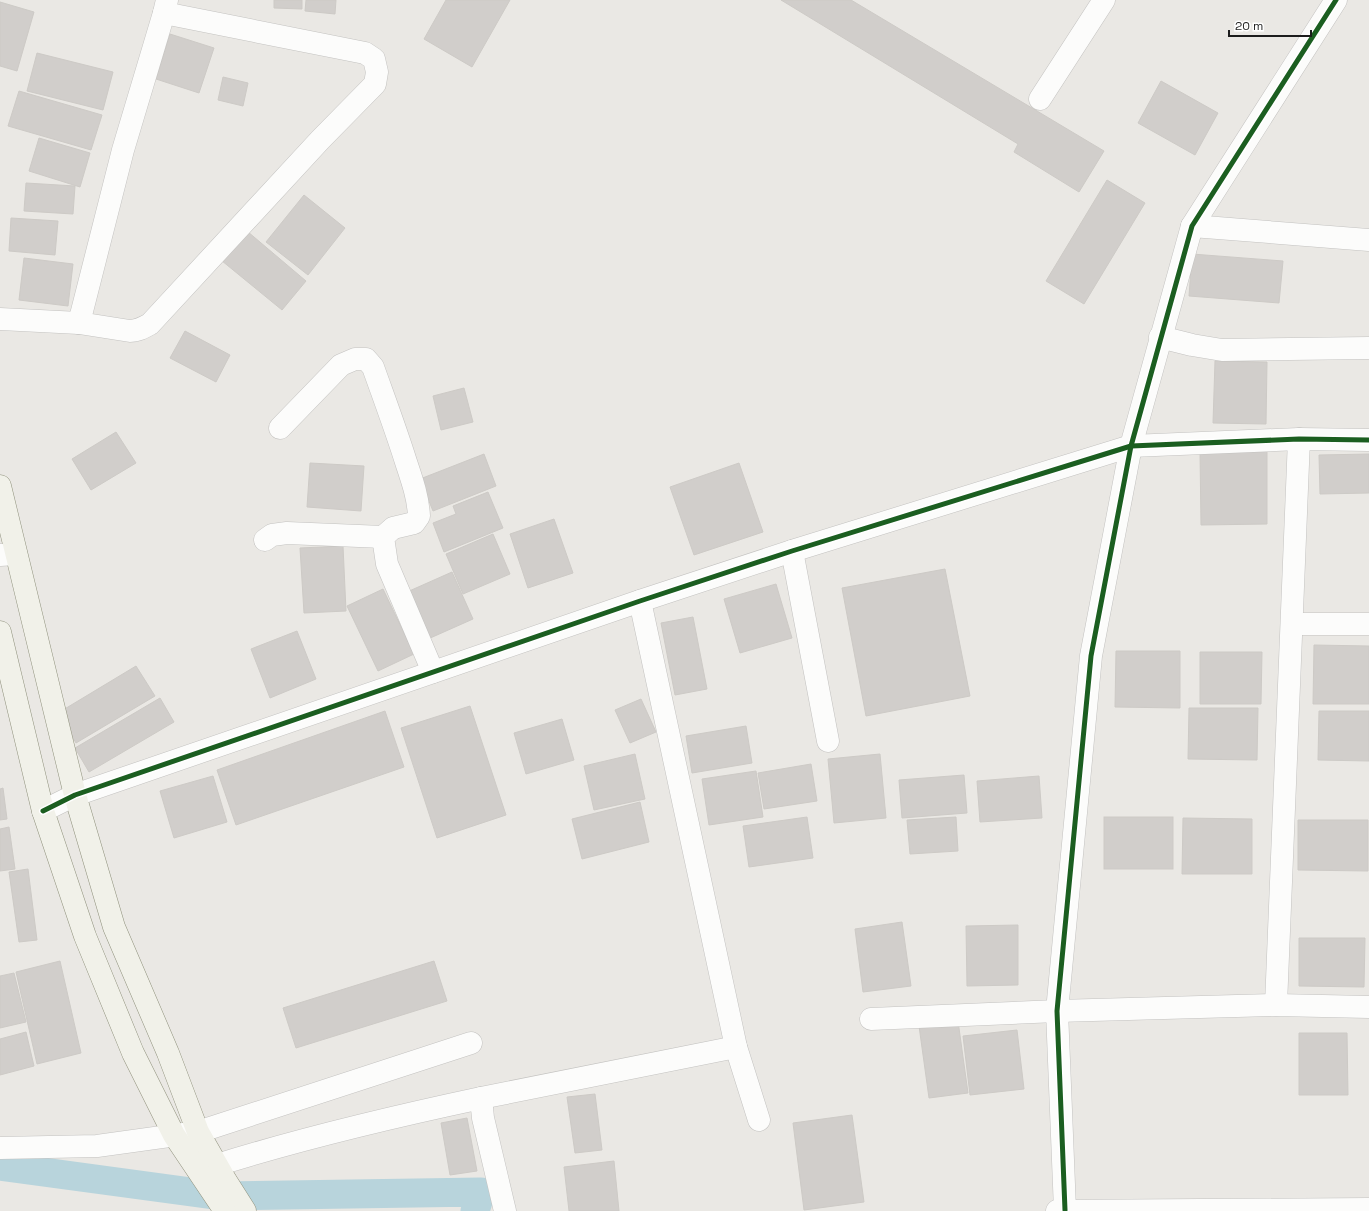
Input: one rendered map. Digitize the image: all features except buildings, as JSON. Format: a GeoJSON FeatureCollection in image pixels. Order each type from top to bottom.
{"type":"FeatureCollection","features":[{"type":"Feature","properties":{"kind":"street"},"geometry":{"type":"LineString","coordinates":[[1040,100],[1104,0]]}},
{"type":"Feature","properties":{"kind":"street"},"geometry":{"type":"LineString","coordinates":[[1336,0],[1192,226],[1131,446],[1091,656],[1057,1011],[1061,1211],[1369,1209]]}},
{"type":"Feature","properties":{"kind":"street"},"geometry":{"type":"LineString","coordinates":[[0,319],[79,323],[130,331],[137,331],[150,324],[320,140],[375,84],[377,72],[374,59],[365,53],[165,6],[123,150],[79,323]]}},
{"type":"Feature","properties":{"kind":"street"},"geometry":{"type":"LineString","coordinates":[[1192,226],[1369,240]]}},
{"type":"Feature","properties":{"kind":"street"},"geometry":{"type":"LineString","coordinates":[[1160,337],[1192,346],[1222,350],[1369,348]]}},
{"type":"Feature","properties":{"kind":"street"},"geometry":{"type":"LineString","coordinates":[[265,540],[272,535],[286,533],[383,537],[393,528],[414,523],[420,516],[416,491],[398,435],[372,367],[366,359],[355,359],[341,365],[280,428]]}},
{"type":"Feature","properties":{"kind":"street"},"geometry":{"type":"LineString","coordinates":[[1276,1005],[1299,439]]}},
{"type":"Feature","properties":{"kind":"street"},"geometry":{"type":"LineString","coordinates":[[43,811],[75,795],[640,601],[792,551],[1131,446],[1299,439],[1369,440]]}},
{"type":"Feature","properties":{"kind":"street"},"geometry":{"type":"LineString","coordinates":[[0,486],[8,555],[75,795],[114,927],[168,1053],[198,1132],[218,1179],[224,1211]]}},
{"type":"Feature","properties":{"kind":"street"},"geometry":{"type":"LineString","coordinates":[[383,537],[387,564],[433,672]]}},
{"type":"Feature","properties":{"kind":"street"},"geometry":{"type":"LineString","coordinates":[[792,551],[828,741]]}},
{"type":"Feature","properties":{"kind":"street"},"geometry":{"type":"LineString","coordinates":[[640,601],[736,1046],[759,1120]]}},
{"type":"Feature","properties":{"kind":"street"},"geometry":{"type":"LineString","coordinates":[[1292,624],[1369,624]]}},
{"type":"Feature","properties":{"kind":"street"},"geometry":{"type":"LineString","coordinates":[[0,632],[43,811],[86,936],[130,1046],[174,1135],[218,1179],[245,1211]]}},
{"type":"Feature","properties":{"kind":"street"},"geometry":{"type":"LineString","coordinates":[[871,1019],[1057,1011],[1276,1005],[1369,1007]]}},
{"type":"Feature","properties":{"kind":"street"},"geometry":{"type":"LineString","coordinates":[[0,1148],[97,1146],[198,1132],[471,1043]]}},
{"type":"Feature","properties":{"kind":"street"},"geometry":{"type":"LineString","coordinates":[[218,1179],[262,1151],[337,1131],[481,1098],[736,1046]]}},
{"type":"Feature","properties":{"kind":"street"},"geometry":{"type":"LineString","coordinates":[[481,1098],[483,1118],[505,1211]]}},
{"type":"Feature","properties":{"kind":"waterway"},"geometry":{"type":"LineString","coordinates":[[0,1166],[221,1196],[481,1192],[475,1211]]}},
{"type":"Feature","properties":{"kind":"cycle path"},"geometry":{"type":"LineString","coordinates":[[1065,1210],[1057,1011],[1091,656],[1131,446],[1192,226],[1336,0]]}},
{"type":"Feature","properties":{"kind":"cycle path"},"geometry":{"type":"LineString","coordinates":[[43,811],[75,795],[640,601],[792,551],[1131,446],[1299,439],[1369,440]]}}]}
